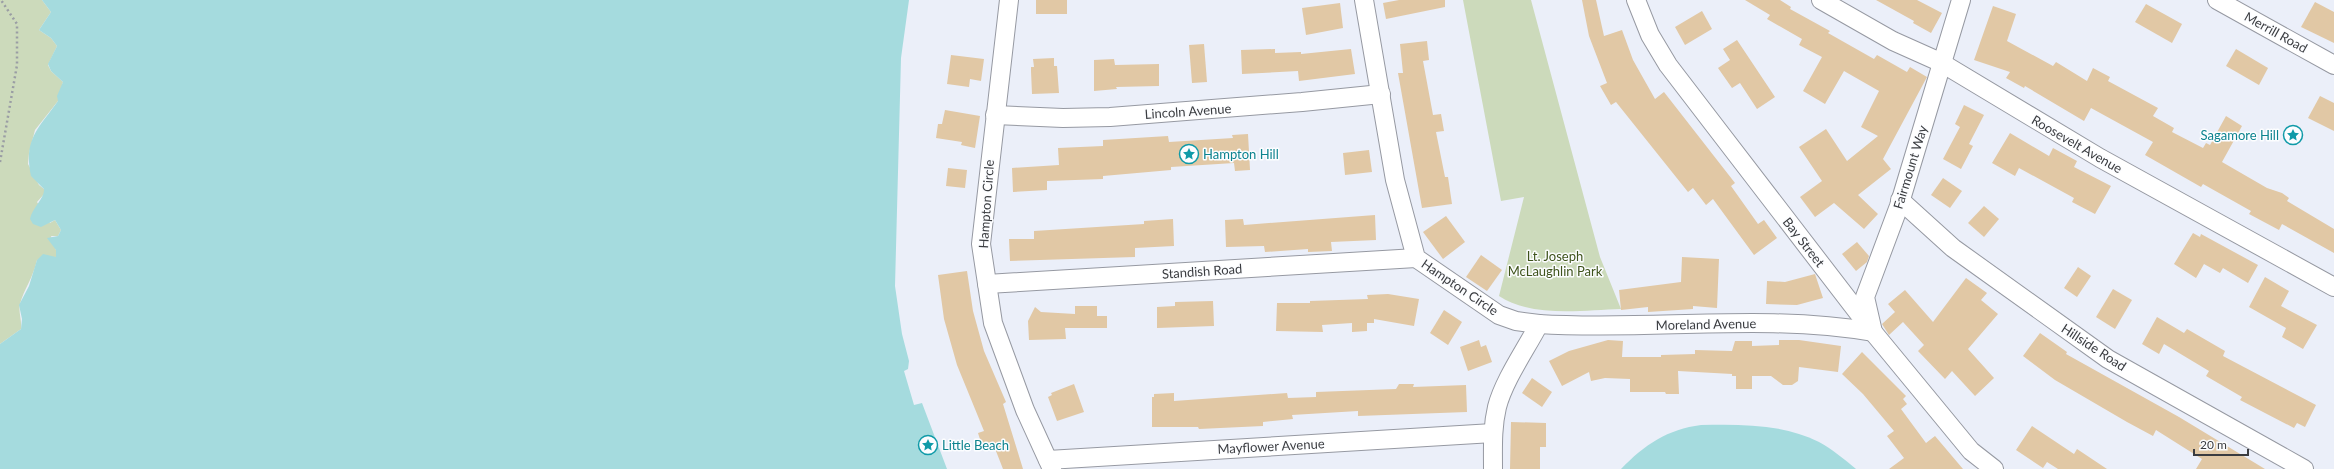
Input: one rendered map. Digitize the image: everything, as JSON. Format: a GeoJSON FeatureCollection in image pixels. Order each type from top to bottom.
{"type":"FeatureCollection","features":[{"type":"Feature","properties":{"kind":"street","name":"Hampton Circle"},"geometry":{"type":"LineString","coordinates":[[1009,0],[980,244],[992,323],[1025,410],[1050,464]]}},
{"type":"Feature","properties":{"kind":"street","name":"Hampton Circle"},"geometry":{"type":"LineString","coordinates":[[1364,0],[1395,180],[1416,258],[1499,315],[1516,321],[1539,324]]}},
{"type":"Feature","properties":{"kind":"street","name":"Bay Street"},"geometry":{"type":"LineString","coordinates":[[1636,0],[1650,35],[1668,65],[1873,332],[1971,451],[1994,469]]}},
{"type":"Feature","properties":{"kind":"street","name":"Roosevelt Avenue"},"geometry":{"type":"LineString","coordinates":[[1821,0],[1893,41],[1940,62],[2100,158],[2334,287]]}},
{"type":"Feature","properties":{"kind":"street","name":"Fairmount Way"},"geometry":{"type":"LineString","coordinates":[[1873,332],[1865,297],[1900,200],[1940,62],[1961,0]]}},
{"type":"Feature","properties":{"kind":"street","name":"Merrill Road"},"geometry":{"type":"LineString","coordinates":[[2217,0],[2334,65]]}},
{"type":"Feature","properties":{"kind":"street","name":"Lincoln Avenue"},"geometry":{"type":"LineString","coordinates":[[995,115],[1063,118],[1110,117],[1302,102],[1381,94]]}},
{"type":"Feature","properties":{"kind":"street","name":"Hillside Road"},"geometry":{"type":"LineString","coordinates":[[1900,200],[1953,248],[2108,359],[2304,469]]}},
{"type":"Feature","properties":{"kind":"street","name":"Standish Road"},"geometry":{"type":"LineString","coordinates":[[987,284],[1416,258]]}},
{"type":"Feature","properties":{"kind":"street","name":"Moreland Avenue"},"geometry":{"type":"LineString","coordinates":[[1539,324],[1610,325],[1764,322],[1839,326],[1873,332]]}},
{"type":"Feature","properties":{"kind":"street"},"geometry":{"type":"LineString","coordinates":[[1493,469],[1493,434],[1498,407],[1506,385],[1539,324]]}},
{"type":"Feature","properties":{"kind":"street","name":"Mayflower Avenue"},"geometry":{"type":"LineString","coordinates":[[1050,464],[1493,434]]}},
{"type":"Feature","properties":{"kind":"path"},"geometry":{"type":"LineString","coordinates":[[0,162],[17,65],[17,24],[1,0]]}},
{"type":"Feature","properties":{"kind":"green space"},"geometry":{"type":"Polygon","coordinates":[[[0,0],[42,0],[51,12],[39,30],[51,38],[57,46],[48,65],[51,71],[63,82],[58,101],[35,130],[29,153],[28,164],[45,193],[37,202],[50,223],[55,220],[61,230],[58,236],[51,236],[56,250],[56,257],[37,260],[20,304],[21,329],[0,344],[0,0]]]}},
{"type":"Feature","properties":{"kind":"green space","name":"Lt. Joseph McLaughlin Park"},"geometry":{"type":"Polygon","coordinates":[[[1463,0],[1531,0],[1600,257],[1621,309],[1574,311],[1542,310],[1512,303],[1499,296],[1524,197],[1501,201],[1463,0]]]}},
{"type":"Feature","properties":{"kind":"water"},"geometry":{"type":"Polygon","coordinates":[[[42,0],[909,0],[901,58],[895,286],[902,334],[909,361],[908,369],[904,371],[914,405],[922,403],[947,469],[0,469],[0,344],[21,329],[22,319],[19,305],[29,286],[37,260],[43,254],[56,257],[56,250],[47,238],[58,236],[61,230],[55,220],[41,227],[33,224],[30,219],[44,192],[44,189],[31,176],[29,152],[31,143],[39,127],[58,101],[57,96],[63,82],[51,71],[48,64],[57,46],[51,38],[39,30],[51,12],[42,0]]]}},
{"type":"Feature","properties":{"kind":"water"},"geometry":{"type":"Polygon","coordinates":[[[1701,425],[1762,426],[1791,432],[1819,442],[1838,454],[1856,469],[1621,469],[1648,446],[1667,434],[1701,425]]]}},
{"type":"Feature","properties":{"kind":"building"},"geometry":{"type":"Polygon","coordinates":[[[1036,0],[1067,0],[1067,14],[1036,14],[1036,0]]]}},
{"type":"Feature","properties":{"kind":"building"},"geometry":{"type":"Polygon","coordinates":[[[1399,0],[1445,0],[1445,7],[1386,19],[1383,3],[1399,0]]]}},
{"type":"Feature","properties":{"kind":"building"},"geometry":{"type":"Polygon","coordinates":[[[1582,0],[1596,0],[1604,36],[1622,30],[1633,60],[1655,99],[1664,92],[1735,183],[1731,186],[1758,224],[1764,220],[1777,238],[1754,255],[1713,199],[1706,205],[1693,188],[1688,192],[1616,102],[1611,105],[1600,86],[1607,83],[1589,36],[1582,0]]]}},
{"type":"Feature","properties":{"kind":"building"},"geometry":{"type":"Polygon","coordinates":[[[1745,0],[1780,0],[1791,7],[1790,9],[1830,31],[1828,33],[1874,59],[1877,55],[1907,72],[1910,67],[1927,77],[1883,159],[1891,169],[1858,195],[1878,214],[1864,229],[1834,203],[1815,217],[1800,197],[1822,181],[1799,147],[1826,129],[1847,161],[1878,136],[1861,127],[1879,91],[1844,71],[1825,104],[1803,91],[1822,57],[1799,45],[1802,39],[1767,19],[1770,15],[1745,0]]]}},
{"type":"Feature","properties":{"kind":"building"},"geometry":{"type":"Polygon","coordinates":[[[1876,0],[1917,0],[1942,13],[1931,33],[1913,23],[1914,21],[1876,0]]]}},
{"type":"Feature","properties":{"kind":"building"},"geometry":{"type":"Polygon","coordinates":[[[2315,2],[2334,12],[2334,43],[2301,27],[2315,2]]]}},
{"type":"Feature","properties":{"kind":"building"},"geometry":{"type":"Polygon","coordinates":[[[1340,3],[1343,28],[1306,35],[1302,8],[1340,3]]]}},
{"type":"Feature","properties":{"kind":"building"},"geometry":{"type":"Polygon","coordinates":[[[2146,4],[2182,24],[2172,43],[2135,22],[2146,4]]]}},
{"type":"Feature","properties":{"kind":"building"},"geometry":{"type":"Polygon","coordinates":[[[1993,6],[2016,14],[2007,41],[2053,66],[2056,62],[2087,81],[2093,68],[2110,77],[2108,81],[2158,108],[2153,116],[2174,128],[2172,132],[2203,148],[2206,143],[2210,145],[2226,116],[2242,126],[2222,162],[2267,188],[2282,193],[2289,198],[2287,201],[2334,229],[2334,253],[2282,224],[2279,230],[2249,214],[2251,211],[2203,184],[2201,187],[2145,155],[2153,142],[2091,108],[2084,121],[2025,86],[2024,88],[2006,78],[2010,72],[1974,60],[1993,6]]]}},
{"type":"Feature","properties":{"kind":"building"},"geometry":{"type":"Polygon","coordinates":[[[1702,11],[1712,29],[1685,45],[1675,27],[1702,11]]]}},
{"type":"Feature","properties":{"kind":"building"},"geometry":{"type":"Polygon","coordinates":[[[1737,40],[1775,97],[1757,109],[1740,83],[1732,88],[1718,68],[1730,60],[1723,49],[1737,40]]]}},
{"type":"Feature","properties":{"kind":"building"},"geometry":{"type":"Polygon","coordinates":[[[1427,41],[1429,60],[1423,61],[1433,115],[1441,114],[1444,131],[1436,132],[1445,177],[1448,177],[1452,204],[1422,208],[1398,73],[1403,73],[1400,44],[1427,41]]]}},
{"type":"Feature","properties":{"kind":"building"},"geometry":{"type":"Polygon","coordinates":[[[1204,44],[1207,82],[1192,83],[1189,45],[1204,44]]]}},
{"type":"Feature","properties":{"kind":"building"},"geometry":{"type":"Polygon","coordinates":[[[1275,49],[1275,53],[1301,52],[1301,54],[1351,49],[1355,74],[1299,81],[1298,71],[1242,74],[1241,50],[1275,49]]]}},
{"type":"Feature","properties":{"kind":"building"},"geometry":{"type":"Polygon","coordinates":[[[2236,49],[2268,68],[2259,85],[2226,66],[2236,49]]]}},
{"type":"Feature","properties":{"kind":"building"},"geometry":{"type":"Polygon","coordinates":[[[951,55],[984,59],[981,81],[970,79],[969,87],[947,84],[951,55]]]}},
{"type":"Feature","properties":{"kind":"building"},"geometry":{"type":"Polygon","coordinates":[[[1054,58],[1054,66],[1057,66],[1059,93],[1032,94],[1031,67],[1034,67],[1033,59],[1054,58]]]}},
{"type":"Feature","properties":{"kind":"building"},"geometry":{"type":"Polygon","coordinates":[[[1114,59],[1115,65],[1159,64],[1159,86],[1116,87],[1117,89],[1094,91],[1094,60],[1114,59]]]}},
{"type":"Feature","properties":{"kind":"building"},"geometry":{"type":"Polygon","coordinates":[[[2320,96],[2334,103],[2334,131],[2308,118],[2320,96]]]}},
{"type":"Feature","properties":{"kind":"building"},"geometry":{"type":"Polygon","coordinates":[[[1964,105],[1984,115],[1969,144],[1973,146],[1961,169],[1943,159],[1960,127],[1955,124],[1964,105]]]}},
{"type":"Feature","properties":{"kind":"building"},"geometry":{"type":"Polygon","coordinates":[[[945,110],[980,116],[975,148],[961,145],[962,142],[936,138],[938,124],[942,124],[945,110]]]}},
{"type":"Feature","properties":{"kind":"building"},"geometry":{"type":"Polygon","coordinates":[[[2010,133],[2049,156],[2053,148],[2077,161],[2074,167],[2111,186],[2095,214],[2072,202],[2074,198],[2019,168],[2015,176],[1992,163],[2010,133]]]}},
{"type":"Feature","properties":{"kind":"building"},"geometry":{"type":"Polygon","coordinates":[[[1248,134],[1250,170],[1235,171],[1234,163],[1171,167],[1171,170],[1103,176],[1103,179],[1047,181],[1047,190],[1013,192],[1012,168],[1059,165],[1058,148],[1103,146],[1103,140],[1168,136],[1169,142],[1233,138],[1232,135],[1248,134]]]}},
{"type":"Feature","properties":{"kind":"building"},"geometry":{"type":"Polygon","coordinates":[[[1369,150],[1372,172],[1345,175],[1343,153],[1369,150]]]}},
{"type":"Feature","properties":{"kind":"building"},"geometry":{"type":"Polygon","coordinates":[[[948,168],[967,170],[965,188],[946,186],[948,168]]]}},
{"type":"Feature","properties":{"kind":"building"},"geometry":{"type":"Polygon","coordinates":[[[1943,178],[1962,191],[1950,208],[1931,195],[1943,178]]]}},
{"type":"Feature","properties":{"kind":"building"},"geometry":{"type":"Polygon","coordinates":[[[1984,206],[1999,219],[1984,237],[1968,223],[1984,206]]]}},
{"type":"Feature","properties":{"kind":"building"},"geometry":{"type":"Polygon","coordinates":[[[1375,215],[1376,240],[1331,242],[1332,251],[1308,252],[1308,249],[1265,252],[1264,246],[1226,247],[1225,220],[1243,219],[1244,225],[1375,215]]]}},
{"type":"Feature","properties":{"kind":"building"},"geometry":{"type":"Polygon","coordinates":[[[1446,216],[1465,242],[1443,259],[1423,232],[1446,216]]]}},
{"type":"Feature","properties":{"kind":"building"},"geometry":{"type":"Polygon","coordinates":[[[1173,219],[1174,246],[1135,248],[1135,257],[1010,261],[1009,239],[1034,239],[1034,231],[1144,224],[1144,221],[1173,219]]]}},
{"type":"Feature","properties":{"kind":"building"},"geometry":{"type":"Polygon","coordinates":[[[2193,233],[2200,237],[2201,234],[2258,265],[2248,283],[2223,268],[2220,273],[2204,264],[2196,278],[2174,264],[2193,233]]]}},
{"type":"Feature","properties":{"kind":"building"},"geometry":{"type":"Polygon","coordinates":[[[1857,242],[1869,256],[1867,262],[1856,271],[1842,254],[1857,242]]]}},
{"type":"Feature","properties":{"kind":"building"},"geometry":{"type":"Polygon","coordinates":[[[1481,255],[1502,270],[1487,291],[1466,277],[1481,255]]]}},
{"type":"Feature","properties":{"kind":"building"},"geometry":{"type":"Polygon","coordinates":[[[1682,257],[1719,259],[1717,308],[1693,306],[1693,309],[1648,312],[1648,307],[1621,310],[1619,290],[1681,282],[1682,257]]]}},
{"type":"Feature","properties":{"kind":"building"},"geometry":{"type":"Polygon","coordinates":[[[2078,267],[2091,276],[2077,297],[2064,288],[2078,267]]]}},
{"type":"Feature","properties":{"kind":"building"},"geometry":{"type":"Polygon","coordinates":[[[967,271],[973,311],[984,351],[1006,402],[1003,404],[1023,469],[1003,469],[994,446],[983,449],[978,433],[984,431],[957,365],[944,319],[938,275],[967,271]]]}},
{"type":"Feature","properties":{"kind":"building"},"geometry":{"type":"Polygon","coordinates":[[[1815,274],[1823,298],[1797,305],[1766,304],[1767,281],[1785,282],[1815,274]]]}},
{"type":"Feature","properties":{"kind":"building"},"geometry":{"type":"Polygon","coordinates":[[[2265,277],[2289,291],[2281,306],[2317,325],[2303,349],[2282,337],[2286,328],[2249,307],[2265,277]]]}},
{"type":"Feature","properties":{"kind":"building"},"geometry":{"type":"Polygon","coordinates":[[[1966,278],[1987,293],[1981,300],[1998,314],[1968,349],[1994,378],[1975,396],[1952,371],[1945,379],[1918,351],[1924,345],[1903,322],[1889,335],[1882,324],[1895,312],[1888,304],[1905,290],[1933,322],[1966,278]]]}},
{"type":"Feature","properties":{"kind":"building"},"geometry":{"type":"Polygon","coordinates":[[[2113,289],[2132,300],[2115,329],[2096,317],[2113,289]]]}},
{"type":"Feature","properties":{"kind":"building"},"geometry":{"type":"Polygon","coordinates":[[[1388,294],[1419,299],[1414,326],[1374,319],[1374,323],[1367,323],[1367,331],[1352,332],[1352,323],[1322,325],[1323,332],[1276,331],[1277,303],[1310,303],[1310,301],[1368,299],[1367,295],[1388,294]]]}},
{"type":"Feature","properties":{"kind":"building"},"geometry":{"type":"Polygon","coordinates":[[[1213,301],[1214,326],[1157,328],[1157,307],[1175,306],[1175,302],[1213,301]]]}},
{"type":"Feature","properties":{"kind":"building"},"geometry":{"type":"Polygon","coordinates":[[[1075,306],[1097,306],[1097,316],[1107,316],[1107,328],[1065,328],[1066,339],[1029,340],[1028,321],[1035,307],[1041,312],[1075,314],[1075,306]]]}},
{"type":"Feature","properties":{"kind":"building"},"geometry":{"type":"Polygon","coordinates":[[[1444,310],[1462,322],[1448,345],[1430,333],[1444,310]]]}},
{"type":"Feature","properties":{"kind":"building"},"geometry":{"type":"Polygon","coordinates":[[[2157,317],[2184,333],[2187,329],[2225,351],[2223,356],[2316,405],[2305,427],[2297,423],[2294,428],[2240,400],[2242,397],[2206,376],[2209,371],[2164,344],[2159,354],[2142,344],[2157,317]]]}},
{"type":"Feature","properties":{"kind":"building"},"geometry":{"type":"Polygon","coordinates":[[[2040,333],[2067,352],[2066,354],[2179,417],[2265,469],[2196,469],[2202,459],[2156,430],[2153,436],[2127,422],[2055,380],[2023,356],[2040,333]]]}},
{"type":"Feature","properties":{"kind":"building"},"geometry":{"type":"Polygon","coordinates":[[[1479,340],[1481,347],[1486,345],[1492,362],[1468,371],[1460,347],[1479,340]]]}},
{"type":"Feature","properties":{"kind":"building"},"geometry":{"type":"Polygon","coordinates":[[[1608,340],[1623,341],[1622,357],[1661,357],[1661,355],[1695,354],[1695,350],[1732,351],[1735,341],[1752,341],[1752,346],[1779,345],[1779,340],[1799,340],[1841,346],[1838,372],[1799,367],[1798,381],[1792,385],[1783,385],[1771,376],[1752,376],[1752,389],[1736,389],[1736,376],[1732,376],[1732,374],[1678,371],[1679,394],[1666,394],[1665,392],[1630,392],[1630,379],[1605,378],[1591,381],[1589,372],[1562,386],[1549,361],[1569,351],[1608,340]]]}},
{"type":"Feature","properties":{"kind":"building"},"geometry":{"type":"Polygon","coordinates":[[[1862,352],[1906,396],[1903,399],[1907,404],[1901,409],[1926,443],[1935,436],[1963,469],[1889,469],[1904,458],[1887,436],[1894,431],[1863,394],[1842,374],[1862,352]]]}},
{"type":"Feature","properties":{"kind":"building"},"geometry":{"type":"Polygon","coordinates":[[[1532,378],[1552,392],[1542,407],[1522,393],[1532,378]]]}},
{"type":"Feature","properties":{"kind":"building"},"geometry":{"type":"Polygon","coordinates":[[[1074,384],[1084,412],[1057,421],[1048,397],[1052,395],[1051,393],[1074,384]]]}},
{"type":"Feature","properties":{"kind":"building"},"geometry":{"type":"Polygon","coordinates":[[[1399,384],[1414,384],[1413,387],[1466,385],[1467,412],[1358,416],[1358,411],[1292,415],[1293,419],[1263,422],[1263,426],[1199,429],[1198,427],[1152,427],[1152,397],[1154,397],[1154,394],[1174,393],[1174,401],[1287,393],[1288,398],[1316,397],[1316,392],[1396,389],[1399,384]]]}},
{"type":"Feature","properties":{"kind":"building"},"geometry":{"type":"Polygon","coordinates":[[[1511,422],[1546,423],[1546,447],[1540,447],[1540,469],[1510,469],[1511,422]]]}},
{"type":"Feature","properties":{"kind":"building"},"geometry":{"type":"Polygon","coordinates":[[[2032,426],[2074,454],[2077,449],[2107,469],[2058,469],[2047,462],[2043,468],[2016,450],[2032,426]]]}},
{"type":"Feature","properties":{"kind":"place","name":"Sagamore Hill"},"geometry":{"type":"Point","coordinates":[2293,135]}},
{"type":"Feature","properties":{"kind":"place","name":"Hampton Hill"},"geometry":{"type":"Point","coordinates":[1189,154]}},
{"type":"Feature","properties":{"kind":"place","name":"Little Beach"},"geometry":{"type":"Point","coordinates":[928,445]}}]}
